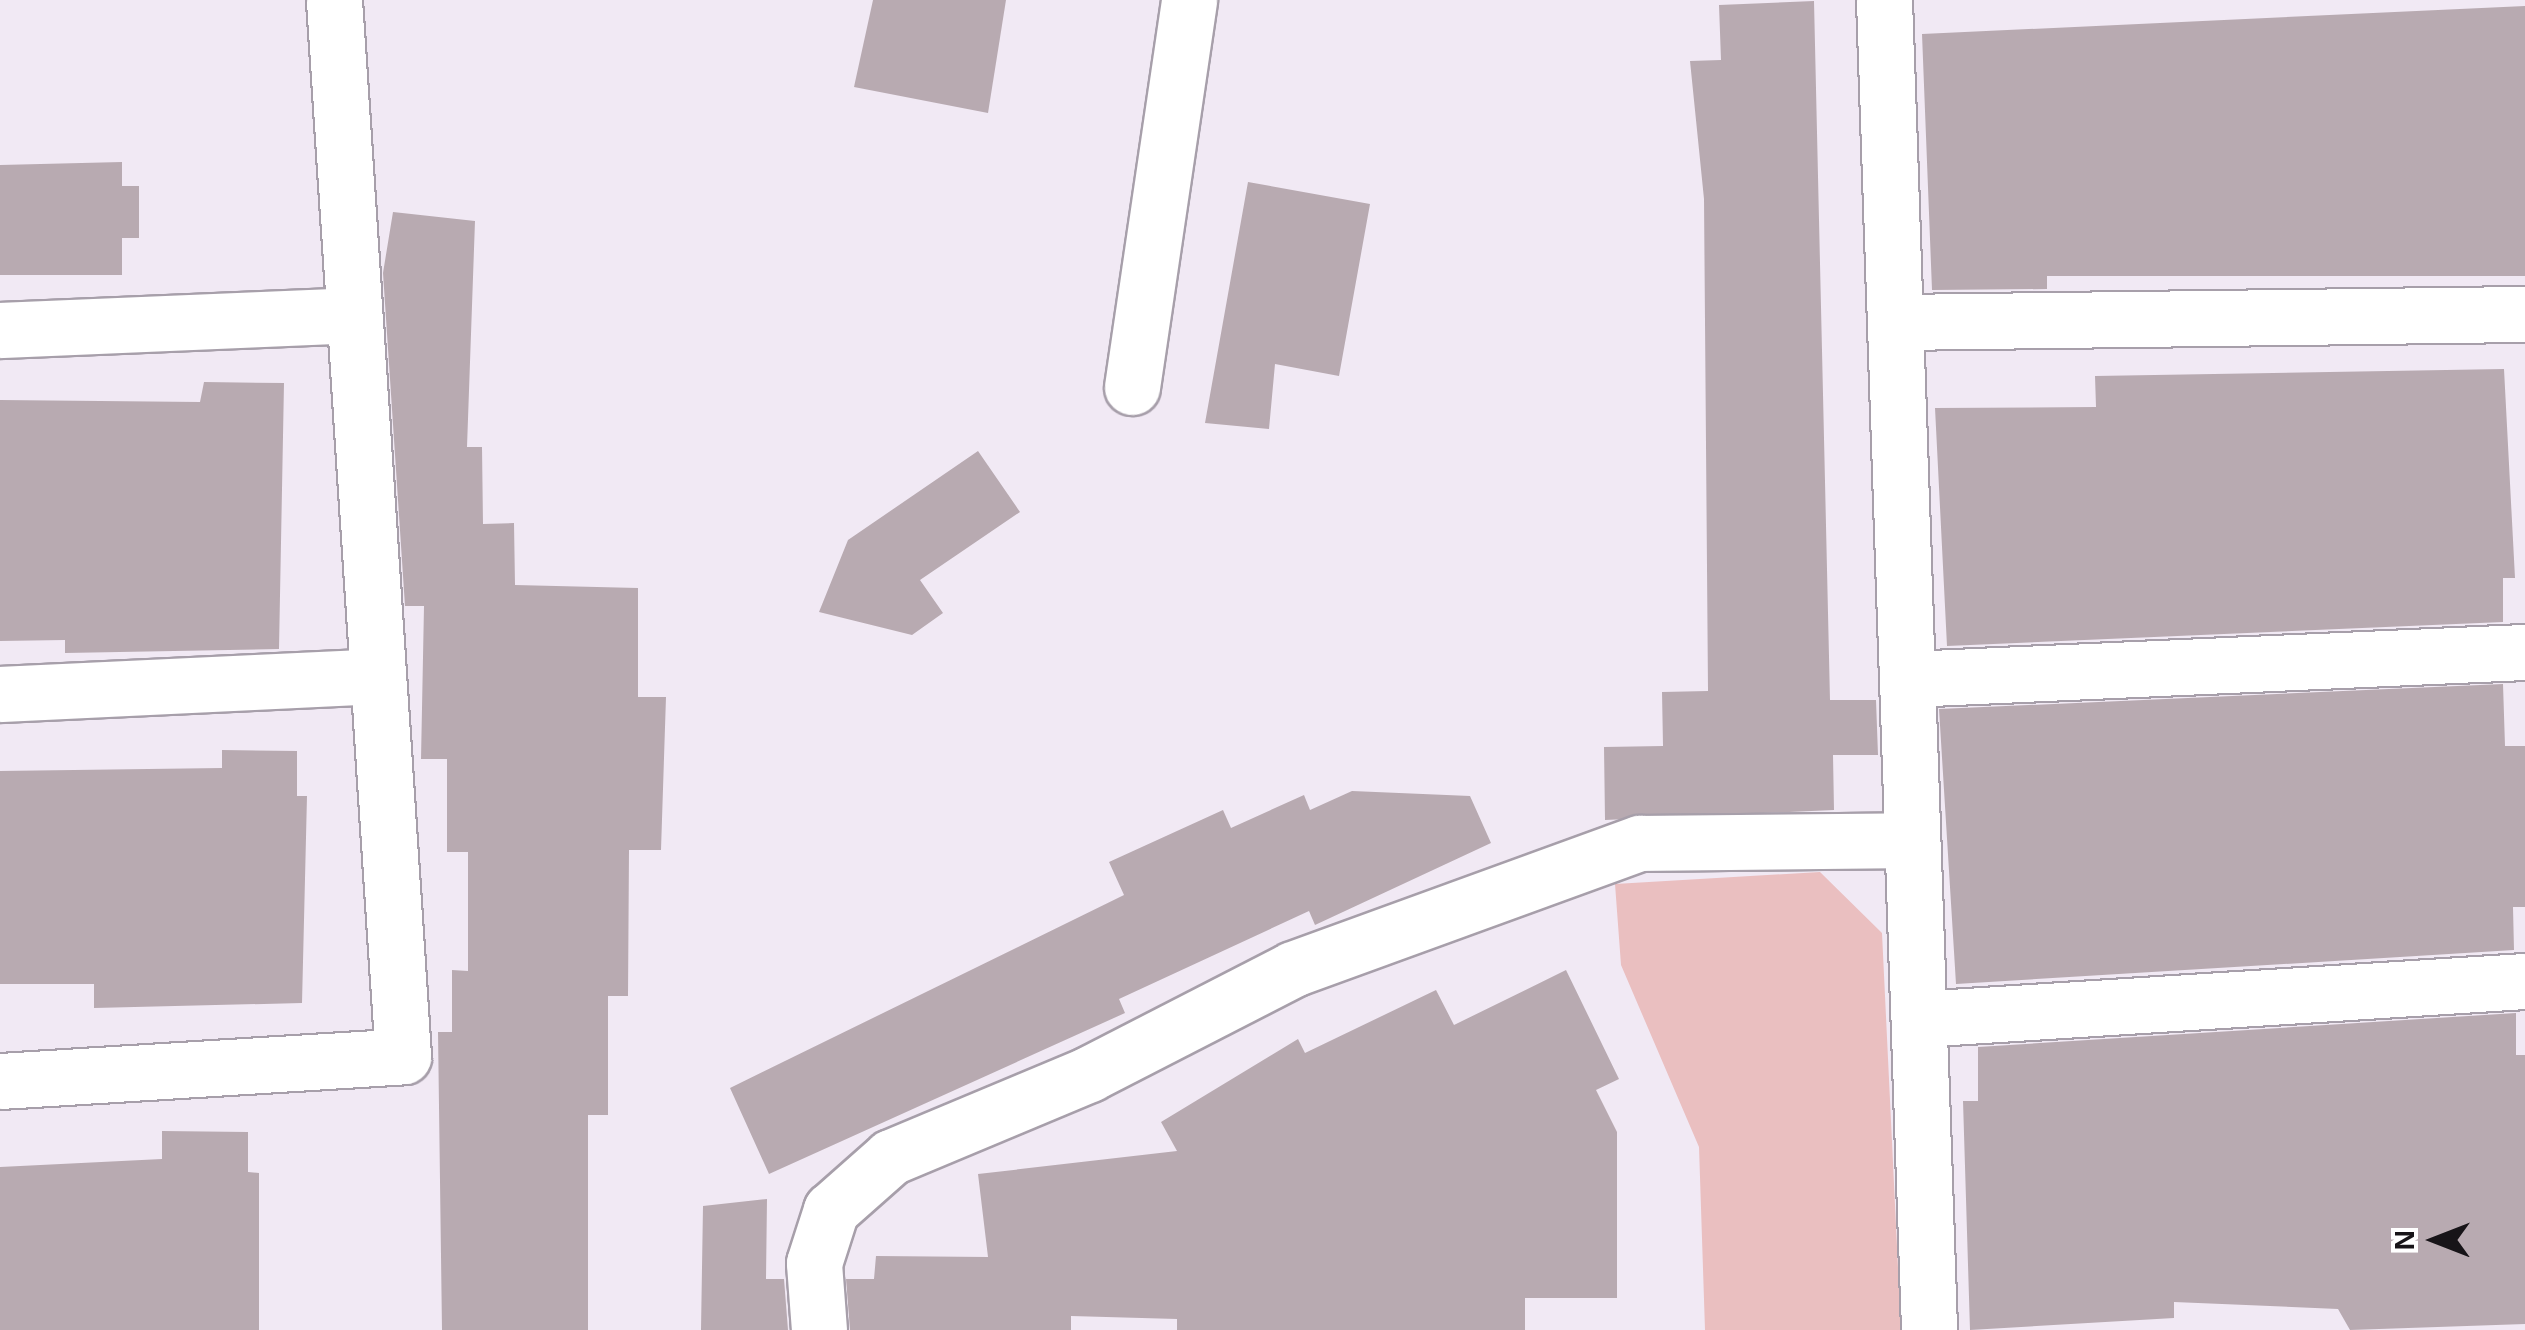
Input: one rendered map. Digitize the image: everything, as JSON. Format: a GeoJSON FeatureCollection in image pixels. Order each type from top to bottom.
{"type":"FeatureCollection","features":[{"type":"Feature","properties":{"kind":"street"},"geometry":{"type":"LineString","coordinates":[[0,1081],[403,1056],[334,0]]}},
{"type":"Feature","properties":{"kind":"street"},"geometry":{"type":"LineString","coordinates":[[1132,386],[1189,0]]}},
{"type":"Feature","properties":{"kind":"street"},"geometry":{"type":"LineString","coordinates":[[1884,0],[1930,1330]]}},
{"type":"Feature","properties":{"kind":"street"},"geometry":{"type":"LineString","coordinates":[[1896,322],[2525,314]]}},
{"type":"Feature","properties":{"kind":"street"},"geometry":{"type":"LineString","coordinates":[[0,330],[354,315]]}},
{"type":"Feature","properties":{"kind":"street"},"geometry":{"type":"LineString","coordinates":[[1908,679],[2525,652]]}},
{"type":"Feature","properties":{"kind":"street"},"geometry":{"type":"LineString","coordinates":[[0,694],[378,676]]}},
{"type":"Feature","properties":{"kind":"street"},"geometry":{"type":"LineString","coordinates":[[818,1330],[814,1263],[830,1210],[891,1157],[1089,1074],[1293,969],[1640,844],[1911,840]]}},
{"type":"Feature","properties":{"kind":"street"},"geometry":{"type":"LineString","coordinates":[[1918,1018],[2525,981]]}},
{"type":"Feature","properties":{"kind":"shaded area"},"geometry":{"type":"Polygon","coordinates":[[[1820,872],[1882,933],[1901,1330],[1705,1330],[1699,1147],[1621,965],[1615,884],[1820,872]]]}},
{"type":"Feature","properties":{"kind":"building"},"geometry":{"type":"Polygon","coordinates":[[[873,0],[1006,0],[988,113],[854,87],[873,0]]]}},
{"type":"Feature","properties":{"kind":"building"},"geometry":{"type":"Polygon","coordinates":[[[1814,1],[1830,700],[1876,700],[1878,755],[1833,755],[1834,810],[1605,820],[1604,747],[1663,746],[1662,692],[1708,691],[1704,199],[1690,61],[1721,60],[1719,5],[1814,1]]]}},
{"type":"Feature","properties":{"kind":"building"},"geometry":{"type":"Polygon","coordinates":[[[2525,6],[2525,276],[2047,276],[2047,289],[1932,290],[1922,34],[2525,6]]]}},
{"type":"Feature","properties":{"kind":"building"},"geometry":{"type":"Polygon","coordinates":[[[122,162],[122,186],[139,186],[139,238],[122,238],[122,275],[0,275],[0,165],[122,162]]]}},
{"type":"Feature","properties":{"kind":"building"},"geometry":{"type":"Polygon","coordinates":[[[1248,182],[1370,204],[1339,376],[1275,364],[1269,429],[1205,423],[1248,182]]]}},
{"type":"Feature","properties":{"kind":"building"},"geometry":{"type":"Polygon","coordinates":[[[393,212],[475,221],[467,447],[482,447],[483,524],[514,523],[515,585],[638,588],[638,697],[666,697],[661,850],[629,850],[628,996],[608,996],[608,1115],[588,1115],[588,1330],[442,1330],[438,1032],[452,1032],[452,970],[468,971],[468,852],[447,852],[447,759],[421,759],[424,606],[405,606],[383,273],[393,212]]]}},
{"type":"Feature","properties":{"kind":"building"},"geometry":{"type":"Polygon","coordinates":[[[2504,369],[2515,578],[2503,578],[2503,622],[1947,646],[1935,408],[2096,407],[2095,376],[2504,369]]]}},
{"type":"Feature","properties":{"kind":"building"},"geometry":{"type":"Polygon","coordinates":[[[204,382],[284,383],[279,649],[65,653],[65,640],[0,641],[0,400],[200,402],[204,382]]]}},
{"type":"Feature","properties":{"kind":"building"},"geometry":{"type":"Polygon","coordinates":[[[978,451],[1020,512],[920,580],[943,613],[912,635],[819,612],[848,540],[978,451]]]}},
{"type":"Feature","properties":{"kind":"building"},"geometry":{"type":"Polygon","coordinates":[[[2503,684],[2505,746],[2525,746],[2525,907],[2513,907],[2514,950],[1956,984],[1939,709],[2503,684]]]}},
{"type":"Feature","properties":{"kind":"building"},"geometry":{"type":"Polygon","coordinates":[[[222,750],[297,751],[297,796],[307,796],[302,1003],[94,1008],[94,984],[0,984],[0,771],[222,768],[222,750]]]}},
{"type":"Feature","properties":{"kind":"building"},"geometry":{"type":"Polygon","coordinates":[[[1352,791],[1470,796],[1491,843],[1315,925],[1309,911],[1119,999],[1125,1013],[769,1174],[730,1088],[1124,895],[1109,862],[1223,810],[1231,828],[1304,795],[1310,810],[1352,791]]]}},
{"type":"Feature","properties":{"kind":"building"},"geometry":{"type":"Polygon","coordinates":[[[1566,970],[1619,1079],[1596,1090],[1617,1132],[1617,1298],[1525,1298],[1525,1330],[1177,1330],[1177,1319],[1071,1316],[1071,1330],[850,1330],[846,1279],[874,1279],[876,1256],[988,1257],[978,1174],[1177,1151],[1161,1122],[1298,1039],[1305,1053],[1436,990],[1454,1025],[1566,970]]]}},
{"type":"Feature","properties":{"kind":"building"},"geometry":{"type":"Polygon","coordinates":[[[2516,1013],[2516,1055],[2525,1055],[2525,1324],[2350,1330],[2338,1309],[2174,1302],[2174,1318],[1970,1330],[1963,1101],[1978,1101],[1978,1047],[2516,1013]]]}},
{"type":"Feature","properties":{"kind":"building"},"geometry":{"type":"Polygon","coordinates":[[[162,1131],[248,1132],[248,1172],[259,1173],[259,1330],[0,1330],[0,1167],[162,1159],[162,1131]]]}},
{"type":"Feature","properties":{"kind":"building"},"geometry":{"type":"Polygon","coordinates":[[[767,1199],[766,1279],[784,1279],[788,1330],[701,1330],[703,1206],[767,1199]]]}}]}
